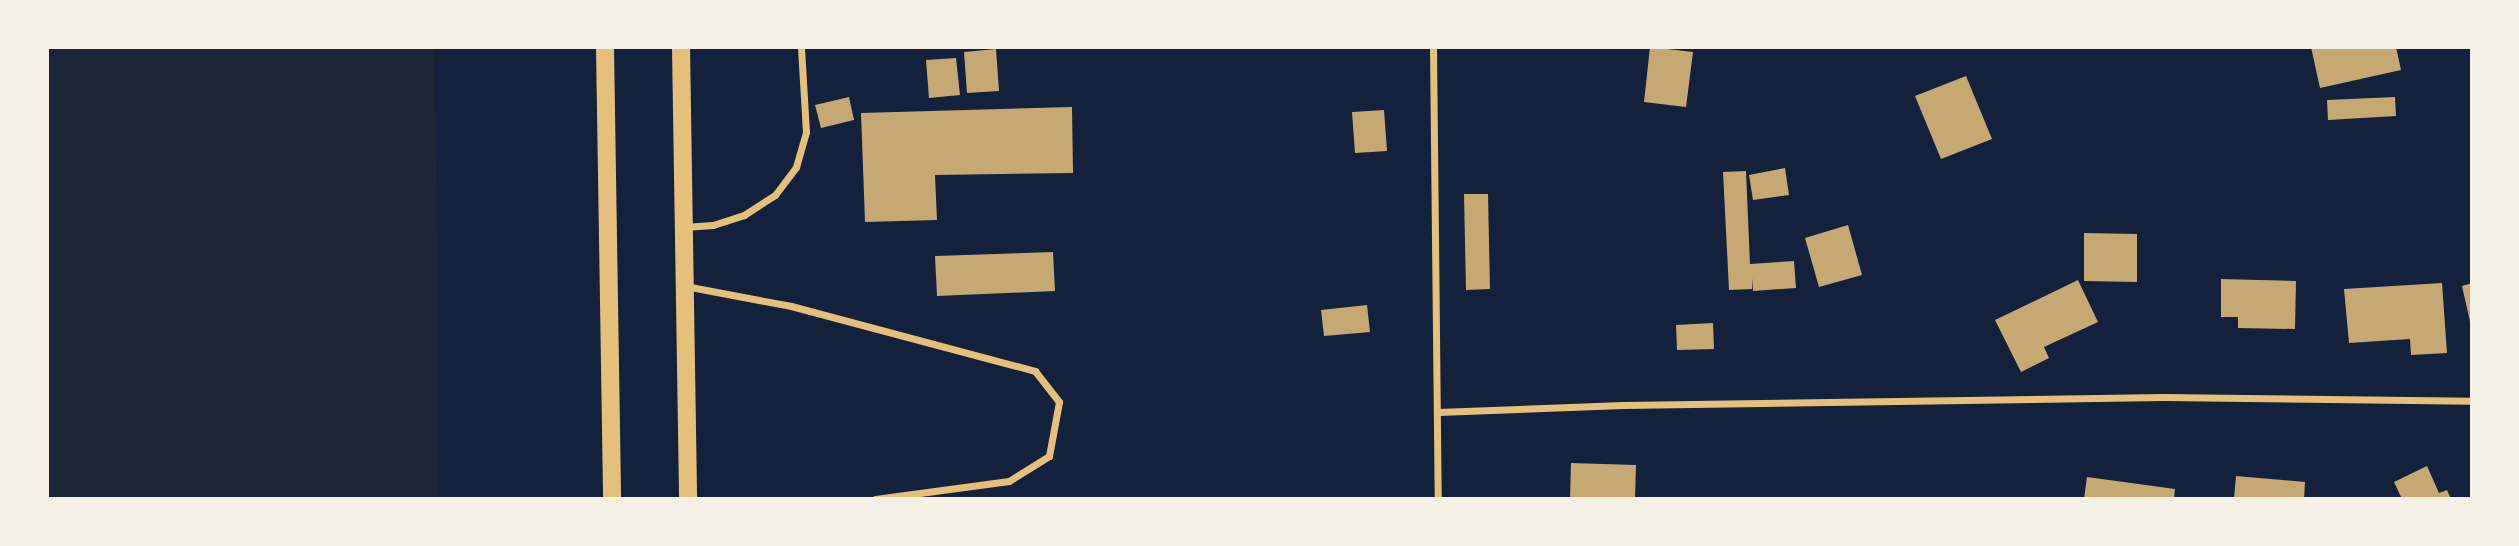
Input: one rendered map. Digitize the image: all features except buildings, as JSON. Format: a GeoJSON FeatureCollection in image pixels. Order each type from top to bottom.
{"type":"FeatureCollection","features":[{"type":"Feature","properties":{"kind":"main road"},"geometry":{"type":"LineString","coordinates":[[605,47],[612,499]]}},
{"type":"Feature","properties":{"kind":"main road"},"geometry":{"type":"LineString","coordinates":[[681,47],[688,499]]}},
{"type":"Feature","properties":{"kind":"street"},"geometry":{"type":"LineString","coordinates":[[684,227],[713,225],[744,215],[775,195],[796,167],[806,132],[801,47]]}},
{"type":"Feature","properties":{"kind":"street"},"geometry":{"type":"LineString","coordinates":[[1433,47],[1438,499]]}},
{"type":"Feature","properties":{"kind":"street"},"geometry":{"type":"LineString","coordinates":[[685,286],[792,306],[1035,371],[1059,402],[1049,456],[1009,481],[875,499]]}},
{"type":"Feature","properties":{"kind":"street"},"geometry":{"type":"LineString","coordinates":[[1438,412],[1623,405],[2163,397],[2472,401]]}},
{"type":"Feature","properties":{"kind":"shaded area"},"geometry":{"type":"Polygon","coordinates":[[[47,47],[435,47],[439,499],[47,499],[47,47]]]}}]}
